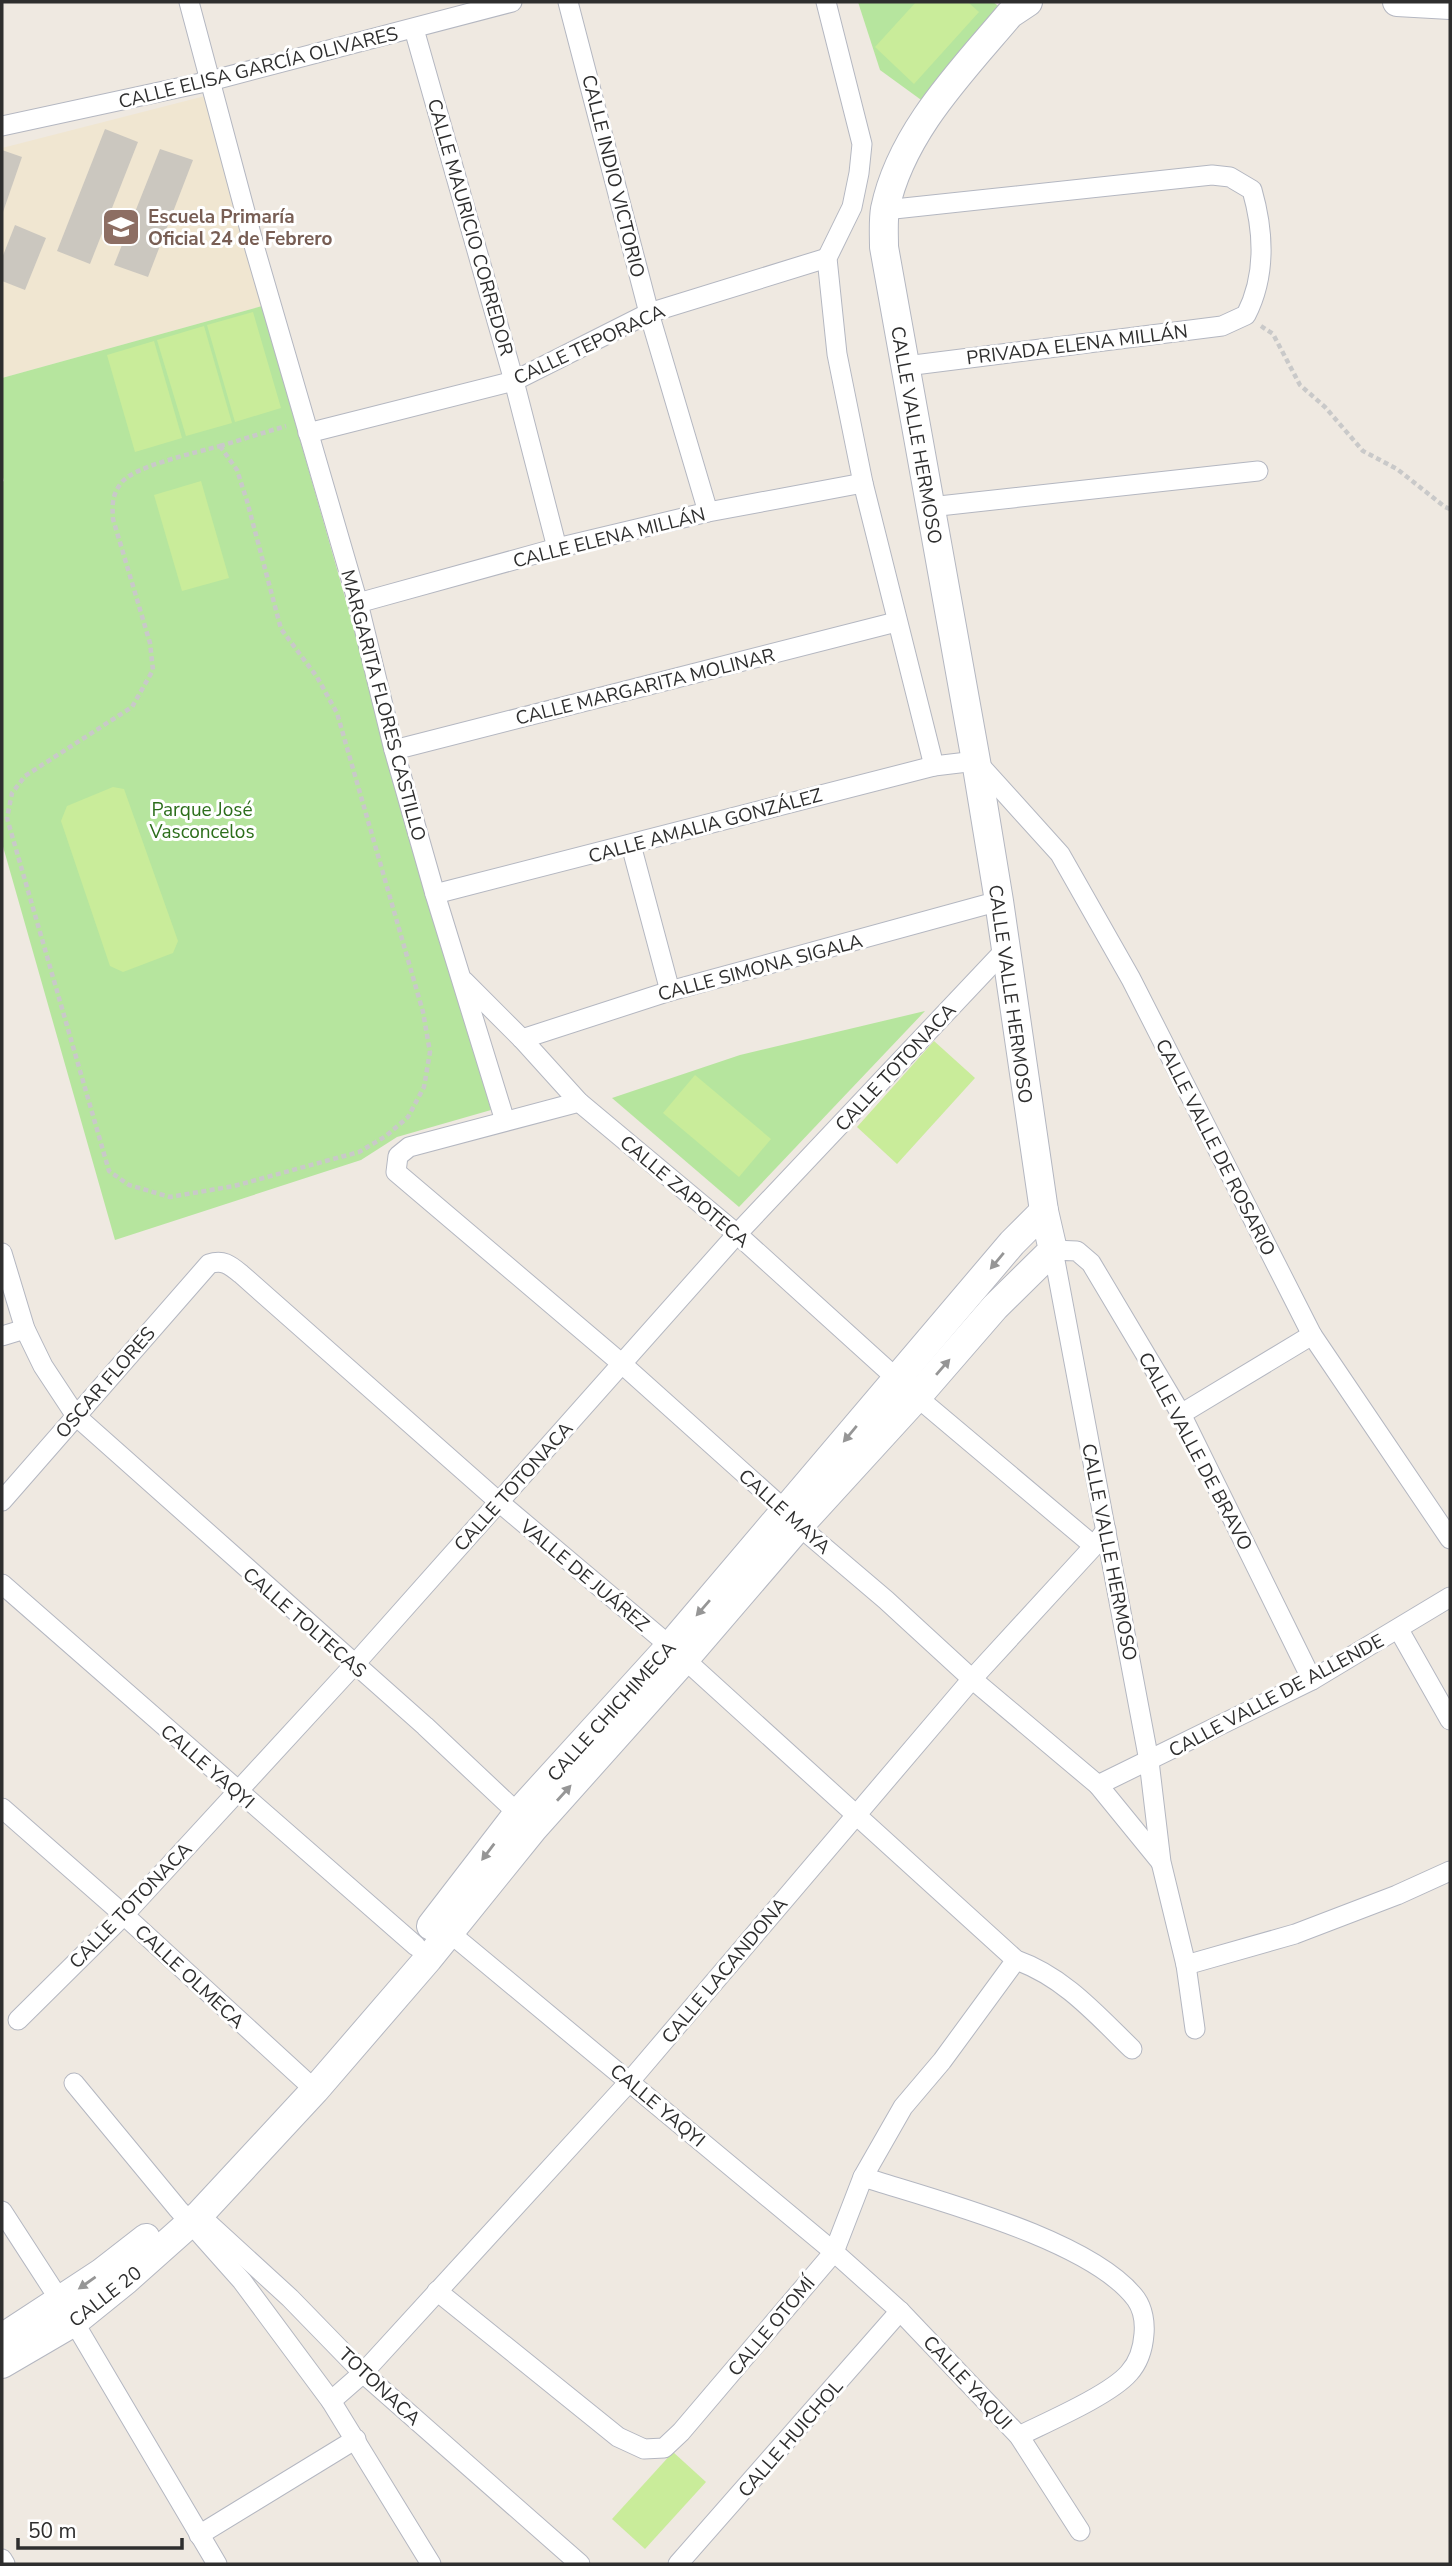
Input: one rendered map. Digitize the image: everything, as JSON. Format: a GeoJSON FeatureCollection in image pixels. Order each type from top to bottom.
{"type":"FeatureCollection","features":[{"type":"Feature","properties":{"kind":"main road"},"geometry":{"type":"LineString","coordinates":[[1397,2],[1442,4]]}},
{"type":"Feature","properties":{"kind":"main road","name":"CALLE VALLE HERMOSO"},"geometry":{"type":"LineString","coordinates":[[1013,6],[924,119],[903,158],[884,210],[884,247],[999,901],[1044,1212],[1053,1250]]}},
{"type":"Feature","properties":{"kind":"main road","name":"CALLE CHICHIMECA"},"geometry":{"type":"LineString","coordinates":[[308,2084],[416,1946],[677,1653],[792,1519],[897,1378],[1012,1243],[1044,1212]]}},
{"type":"Feature","properties":{"kind":"main road","name":"CALLE CHICHIMECA"},"geometry":{"type":"LineString","coordinates":[[792,1519],[917,1397],[995,1307],[1053,1250]]}},
{"type":"Feature","properties":{"kind":"main road","name":"CALLE CHICHIMECA"},"geometry":{"type":"LineString","coordinates":[[188,2212],[450,1933],[525,1821]]}},
{"type":"Feature","properties":{"kind":"main road","name":"CALLE 20"},"geometry":{"type":"LineString","coordinates":[[2,2364],[66,2312],[131,2252],[188,2212]]}},
{"type":"Feature","properties":{"kind":"main road","name":"CALLE 20"},"geometry":{"type":"LineString","coordinates":[[2,2338],[66,2312]]}},
{"type":"Feature","properties":{"kind":"street","name":"MARGARITA FLORES CASTILLO"},"geometry":{"type":"LineString","coordinates":[[189,2],[306,427],[358,603],[394,750],[505,1121]]}},
{"type":"Feature","properties":{"kind":"street","name":"CALLE ELISA GARCÍA OLIVARES"},"geometry":{"type":"LineString","coordinates":[[2,125],[210,81],[512,2]]}},
{"type":"Feature","properties":{"kind":"street","name":"CALLE INDIO VICTORIO"},"geometry":{"type":"LineString","coordinates":[[568,2],[649,313],[708,512]]}},
{"type":"Feature","properties":{"kind":"street"},"geometry":{"type":"LineString","coordinates":[[826,2],[862,144],[852,207],[827,258],[837,354],[863,484],[934,766]]}},
{"type":"Feature","properties":{"kind":"street","name":"CALLE MAURICIO CORREDOR"},"geometry":{"type":"LineString","coordinates":[[414,29],[514,381],[557,548]]}},
{"type":"Feature","properties":{"kind":"street"},"geometry":{"type":"LineString","coordinates":[[884,210],[1212,175],[1230,177],[1252,190],[1258,210],[1261,264],[1259,283],[1246,315]]}},
{"type":"Feature","properties":{"kind":"street","name":"CALLE TEPORACA"},"geometry":{"type":"LineString","coordinates":[[306,427],[514,381],[649,313],[827,258]]}},
{"type":"Feature","properties":{"kind":"street","name":"PRIVADA ELENA MILLÁN"},"geometry":{"type":"LineString","coordinates":[[906,366],[1222,326],[1246,315]]}},
{"type":"Feature","properties":{"kind":"street"},"geometry":{"type":"LineString","coordinates":[[930,507],[1258,471]]}},
{"type":"Feature","properties":{"kind":"street","name":"CALLE ELENA MILLÁN"},"geometry":{"type":"LineString","coordinates":[[358,603],[557,548],[708,512],[863,484]]}},
{"type":"Feature","properties":{"kind":"street","name":"CALLE MARGARITA MOLINAR"},"geometry":{"type":"LineString","coordinates":[[394,750],[896,622]]}},
{"type":"Feature","properties":{"kind":"street","name":"CALLE AMALIA GONZÁLEZ"},"geometry":{"type":"LineString","coordinates":[[435,894],[934,766],[975,761]]}},
{"type":"Feature","properties":{"kind":"street","name":"CALLE VALLE DE ROSARIO"},"geometry":{"type":"LineString","coordinates":[[975,761],[1060,854],[1131,979],[1312,1335],[1450,1539]]}},
{"type":"Feature","properties":{"kind":"street"},"geometry":{"type":"LineString","coordinates":[[631,845],[670,990]]}},
{"type":"Feature","properties":{"kind":"street","name":"CALLE SIMONA SIGALA"},"geometry":{"type":"LineString","coordinates":[[523,1039],[670,990],[999,901]]}},
{"type":"Feature","properties":{"kind":"street","name":"CALLE TOTONACA"},"geometry":{"type":"LineString","coordinates":[[18,2020],[124,1915],[354,1665],[737,1234],[1005,950]]}},
{"type":"Feature","properties":{"kind":"street","name":"CALLE ZAPOTECA"},"geometry":{"type":"LineString","coordinates":[[461,978],[523,1039],[579,1102],[737,1234],[917,1397],[1100,1538]]}},
{"type":"Feature","properties":{"kind":"street"},"geometry":{"type":"LineString","coordinates":[[505,1121],[579,1102]]}},
{"type":"Feature","properties":{"kind":"street","name":"CALLE MAYA"},"geometry":{"type":"LineString","coordinates":[[505,1121],[409,1147],[398,1156],[396,1172],[621,1363],[972,1679],[1098,1785],[1160,1862]]}},
{"type":"Feature","properties":{"kind":"street","name":"CALLE VALLE DE BRAVO"},"geometry":{"type":"LineString","coordinates":[[1053,1250],[1077,1251],[1091,1263],[1181,1414],[1312,1679]]}},
{"type":"Feature","properties":{"kind":"street","name":"CALLE VALLE HERMOSO"},"geometry":{"type":"LineString","coordinates":[[1053,1250],[1100,1538],[1149,1761],[1160,1862],[1186,1965],[1195,2029]]}},
{"type":"Feature","properties":{"kind":"street","name":"CALLE TOLTECAS"},"geometry":{"type":"LineString","coordinates":[[2,1253],[25,1329],[43,1366],[76,1416],[425,1726],[525,1821]]}},
{"type":"Feature","properties":{"kind":"street","name":"VALLE DE JUÁREZ"},"geometry":{"type":"LineString","coordinates":[[209,1264],[217,1261],[225,1263],[241,1273],[499,1502],[677,1653],[1016,1960],[1038,1968],[1064,1984],[1132,2049]]}},
{"type":"Feature","properties":{"kind":"street","name":"OSCAR FLORES"},"geometry":{"type":"LineString","coordinates":[[2,1501],[209,1264]]}},
{"type":"Feature","properties":{"kind":"street"},"geometry":{"type":"LineString","coordinates":[[2,1336],[25,1329]]}},
{"type":"Feature","properties":{"kind":"street"},"geometry":{"type":"LineString","coordinates":[[1181,1414],[1312,1335]]}},
{"type":"Feature","properties":{"kind":"street","name":"CALLE LACANDONA"},"geometry":{"type":"LineString","coordinates":[[331,2401],[363,2373],[630,2081],[972,1679],[1100,1538]]}},
{"type":"Feature","properties":{"kind":"street","name":"CALLE YAQYI"},"geometry":{"type":"LineString","coordinates":[[2,1584],[416,1946]]}},
{"type":"Feature","properties":{"kind":"street","name":"CALLE VALLE DE ALLENDE"},"geometry":{"type":"LineString","coordinates":[[1098,1785],[1312,1679],[1399,1630],[1450,1597]]}},
{"type":"Feature","properties":{"kind":"street"},"geometry":{"type":"LineString","coordinates":[[1399,1630],[1450,1720]]}},
{"type":"Feature","properties":{"kind":"street","name":"CALLE OLMECA"},"geometry":{"type":"LineString","coordinates":[[2,1808],[124,1915],[308,2084]]}},
{"type":"Feature","properties":{"kind":"street"},"geometry":{"type":"LineString","coordinates":[[1186,1965],[1295,1934],[1397,1895],[1450,1871]]}},
{"type":"Feature","properties":{"kind":"street","name":"CALLE YAQYI"},"geometry":{"type":"LineString","coordinates":[[450,1933],[834,2252]]}},
{"type":"Feature","properties":{"kind":"street","name":"CALLE OTOMÍ"},"geometry":{"type":"LineString","coordinates":[[437,2291],[618,2437],[644,2449],[664,2448],[834,2252],[863,2177],[903,2107],[942,2061],[1016,1960]]}},
{"type":"Feature","properties":{"kind":"street"},"geometry":{"type":"LineString","coordinates":[[74,2083],[188,2212],[331,2401],[430,2564]]}},
{"type":"Feature","properties":{"kind":"street"},"geometry":{"type":"LineString","coordinates":[[863,2177],[1032,2233],[1092,2262],[1120,2281],[1138,2301],[1145,2323],[1143,2349],[1130,2373],[1112,2388],[1019,2436]]}},
{"type":"Feature","properties":{"kind":"street"},"geometry":{"type":"LineString","coordinates":[[2,2211],[66,2312],[217,2564]]}},
{"type":"Feature","properties":{"kind":"street","name":"TOTONACA"},"geometry":{"type":"LineString","coordinates":[[188,2212],[290,2298],[363,2373],[580,2564]]}},
{"type":"Feature","properties":{"kind":"street","name":"CALLE YAQUI"},"geometry":{"type":"LineString","coordinates":[[834,2252],[900,2311],[1019,2436],[1080,2531]]}},
{"type":"Feature","properties":{"kind":"street","name":"CALLE HUICHOL"},"geometry":{"type":"LineString","coordinates":[[678,2564],[900,2311]]}},
{"type":"Feature","properties":{"kind":"street"},"geometry":{"type":"LineString","coordinates":[[199,2535],[356,2439]]}},
{"type":"Feature","properties":{"kind":"street"},"geometry":{"type":"LineString","coordinates":[[2,2559],[5,2564]]}},
{"type":"Feature","properties":{"kind":"path"},"geometry":{"type":"LineString","coordinates":[[1246,315],[1273,334],[1300,386],[1325,407],[1363,451],[1397,468],[1445,508],[1450,509]]}},
{"type":"Feature","properties":{"kind":"path"},"geometry":{"type":"LineString","coordinates":[[220,446],[237,470],[281,629],[317,677],[337,713],[423,1012],[430,1052],[424,1087],[408,1117],[386,1136],[359,1152],[234,1186],[170,1197],[129,1185],[109,1171],[7,818],[12,793],[25,776],[132,707],[153,670],[150,643],[113,519],[112,499],[122,481],[160,462],[220,446],[306,427]]}},
{"type":"Feature","properties":{"kind":"shaded area","name":"Escuela Primaría Oficial 24 de Febrero"},"geometry":{"type":"Polygon","coordinates":[[[205,96],[262,306],[2,378],[2,148],[205,96]]]}},
{"type":"Feature","properties":{"kind":"green space"},"geometry":{"type":"Polygon","coordinates":[[[858,2],[993,2],[1005,11],[924,102],[880,70],[858,2]]]}},
{"type":"Feature","properties":{"kind":"green space"},"geometry":{"type":"Polygon","coordinates":[[[916,2],[968,2],[979,12],[914,84],[875,47],[916,2]]]}},
{"type":"Feature","properties":{"kind":"green space","name":"Parque José Vasconcelos"},"geometry":{"type":"Polygon","coordinates":[[[262,306],[491,1110],[397,1137],[361,1160],[115,1240],[2,843],[2,378],[262,306]]]}},
{"type":"Feature","properties":{"kind":"green space"},"geometry":{"type":"Polygon","coordinates":[[[253,312],[281,408],[235,422],[207,325],[253,312]]]}},
{"type":"Feature","properties":{"kind":"green space"},"geometry":{"type":"Polygon","coordinates":[[[204,326],[232,423],[186,436],[157,340],[204,326]]]}},
{"type":"Feature","properties":{"kind":"green space"},"geometry":{"type":"Polygon","coordinates":[[[154,341],[182,438],[135,452],[107,355],[154,341]]]}},
{"type":"Feature","properties":{"kind":"green space"},"geometry":{"type":"Polygon","coordinates":[[[201,481],[229,578],[182,591],[154,495],[201,481]]]}},
{"type":"Feature","properties":{"kind":"green space"},"geometry":{"type":"Polygon","coordinates":[[[113,787],[124,789],[178,941],[173,953],[123,972],[110,966],[61,821],[67,806],[113,787]]]}},
{"type":"Feature","properties":{"kind":"green space"},"geometry":{"type":"Polygon","coordinates":[[[925,1011],[739,1207],[612,1098],[740,1055],[925,1011]]]}},
{"type":"Feature","properties":{"kind":"green space"},"geometry":{"type":"Polygon","coordinates":[[[934,1041],[975,1078],[897,1164],[857,1127],[934,1041]]]}},
{"type":"Feature","properties":{"kind":"green space"},"geometry":{"type":"Polygon","coordinates":[[[695,1075],[771,1139],[739,1177],[663,1113],[695,1075]]]}},
{"type":"Feature","properties":{"kind":"green space"},"geometry":{"type":"Polygon","coordinates":[[[673,2452],[706,2482],[645,2549],[612,2519],[673,2452]]]}},
{"type":"Feature","properties":{"kind":"building"},"geometry":{"type":"Polygon","coordinates":[[[105,129],[138,142],[90,264],[57,251],[105,129]]]}},
{"type":"Feature","properties":{"kind":"building"},"geometry":{"type":"Polygon","coordinates":[[[160,149],[193,160],[148,277],[114,265],[160,149]]]}},
{"type":"Feature","properties":{"kind":"building"},"geometry":{"type":"Polygon","coordinates":[[[2,150],[22,157],[2,215],[2,150]]]}},
{"type":"Feature","properties":{"kind":"building"},"geometry":{"type":"Polygon","coordinates":[[[15,225],[46,238],[25,290],[2,281],[2,258],[15,225]]]}},
{"type":"Feature","properties":{"kind":"place","name":"Escuela Primaría Oficial 24 de Febrero"},"geometry":{"type":"Point","coordinates":[121,227]}}]}
